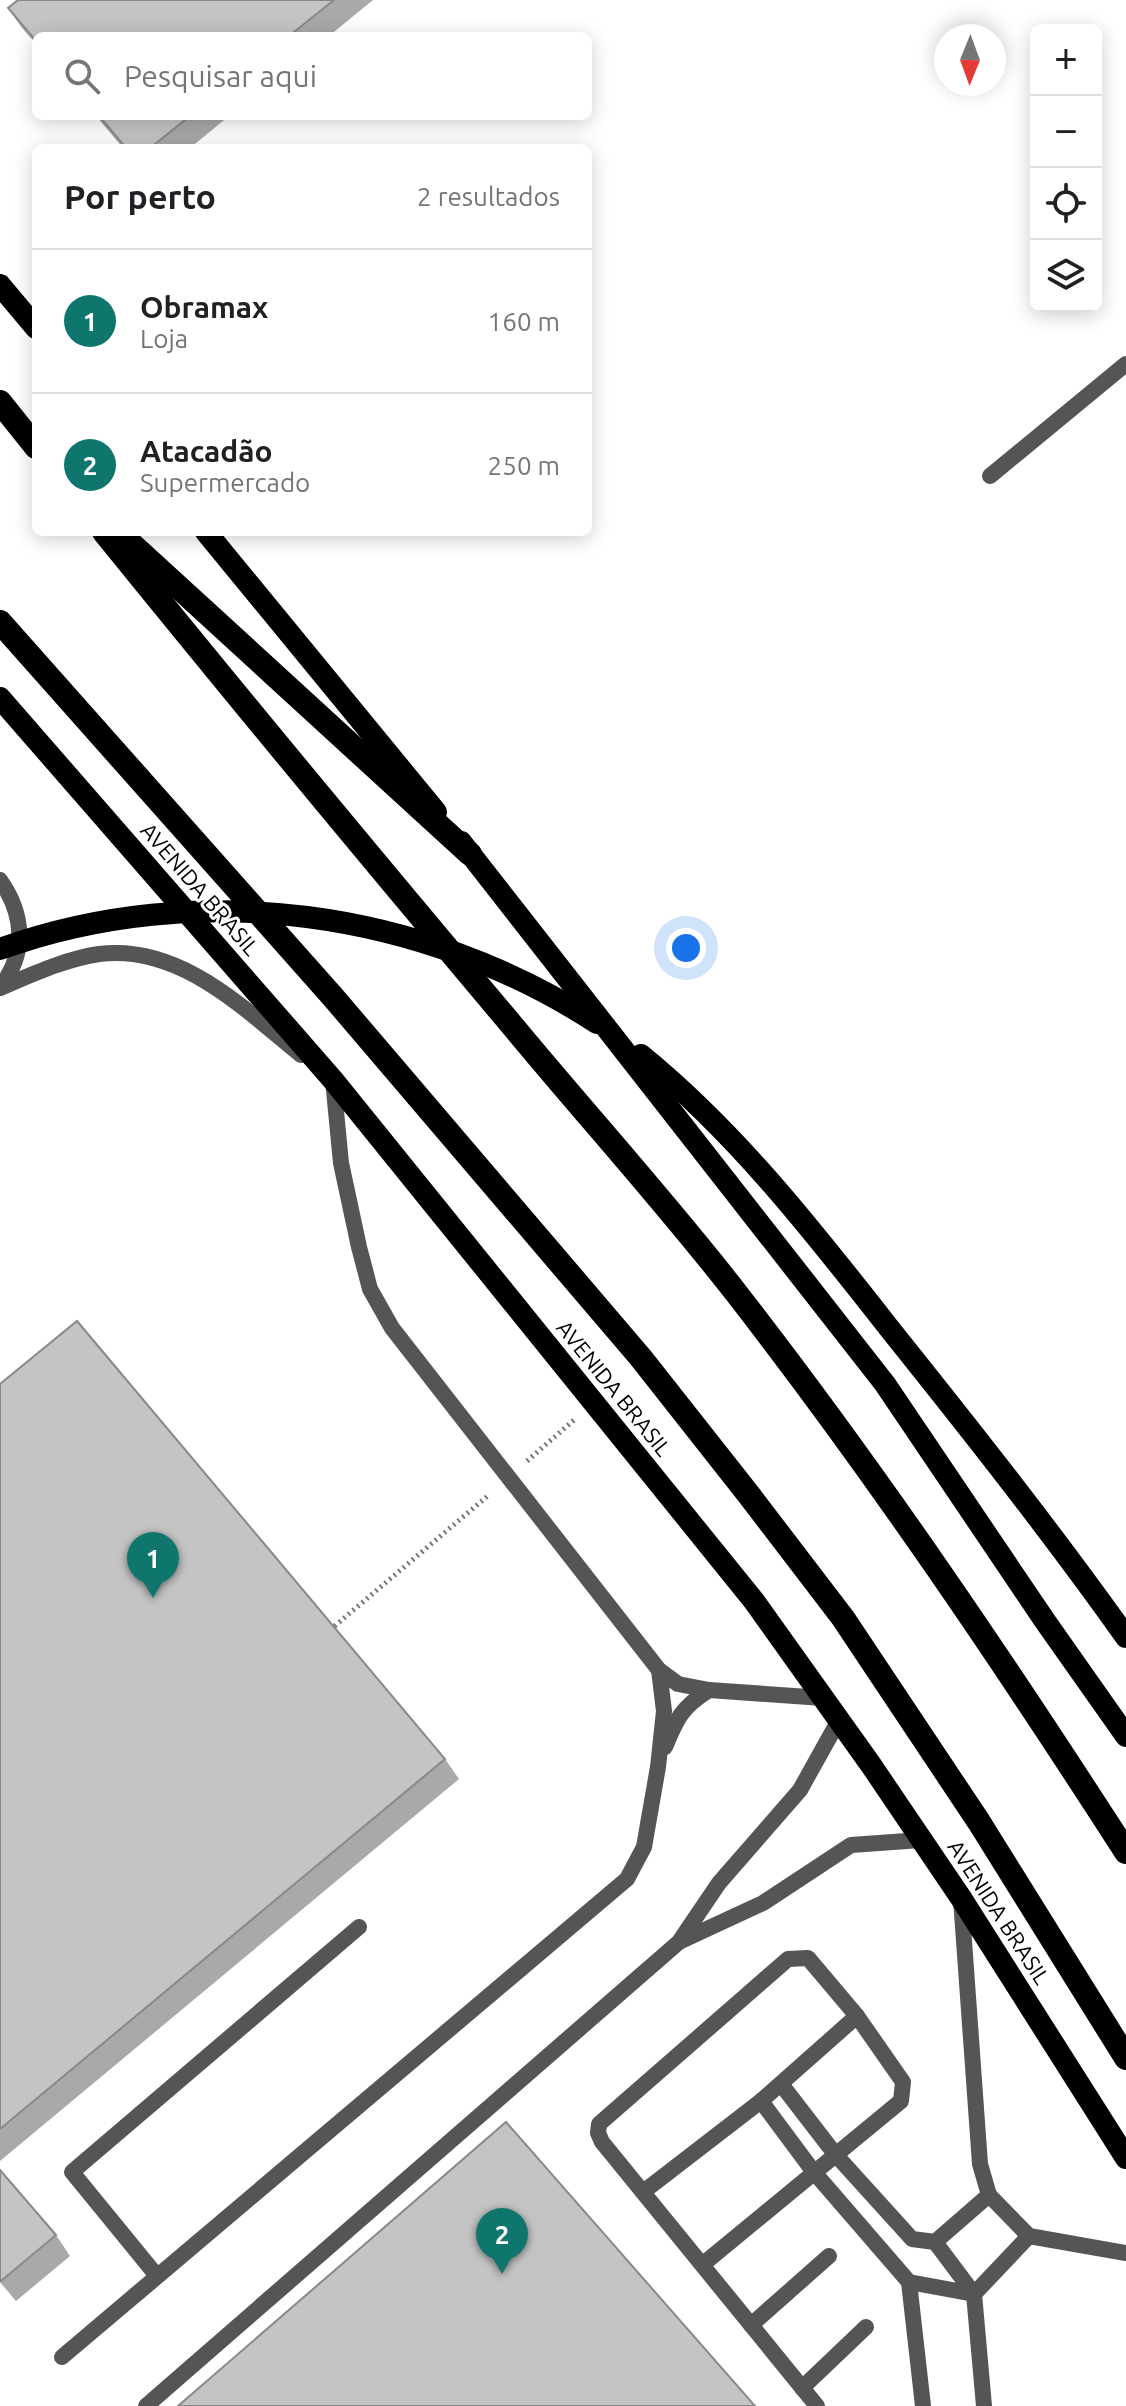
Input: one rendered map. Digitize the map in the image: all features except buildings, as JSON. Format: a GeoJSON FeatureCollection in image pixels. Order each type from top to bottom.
{"type":"FeatureCollection","features":[{"type":"Feature","properties":{"kind":"highway"},"geometry":{"type":"LineString","coordinates":[[0,285],[32,323]]}},
{"type":"Feature","properties":{"kind":"highway"},"geometry":{"type":"LineString","coordinates":[[0,402],[32,442]]}},
{"type":"Feature","properties":{"kind":"highway"},"geometry":{"type":"LineString","coordinates":[[107,536],[276,744],[735,1292],[851,1445],[945,1578],[1126,1852]]}},
{"type":"Feature","properties":{"kind":"highway"},"geometry":{"type":"LineString","coordinates":[[122,536],[470,854]]}},
{"type":"Feature","properties":{"kind":"highway"},"geometry":{"type":"LineString","coordinates":[[209,536],[470,854],[885,1384],[1126,1736]]}},
{"type":"Feature","properties":{"kind":"highway","name":"AVENIDA BRASIL"},"geometry":{"type":"LineString","coordinates":[[0,622],[333,997],[641,1358],[843,1618],[988,1835],[1126,2058]]}},
{"type":"Feature","properties":{"kind":"highway","name":"AVENIDA BRASIL"},"geometry":{"type":"LineString","coordinates":[[0,698],[333,1080],[754,1601],[961,1898],[1126,2158]]}},
{"type":"Feature","properties":{"kind":"highway"},"geometry":{"type":"LineString","coordinates":[[0,949],[61,931],[145,916],[196,910],[263,912],[355,924],[401,936],[478,962],[551,994],[643,1057],[691,1098],[748,1156],[815,1234],[991,1456],[1126,1637]]}},
{"type":"Feature","properties":{"kind":"street"},"geometry":{"type":"LineString","coordinates":[[990,476],[1126,364]]}},
{"type":"Feature","properties":{"kind":"street"},"geometry":{"type":"LineString","coordinates":[[0,880],[16,911],[19,931],[13,971],[0,988]]}},
{"type":"Feature","properties":{"kind":"street"},"geometry":{"type":"LineString","coordinates":[[0,988],[55,966],[99,954],[138,954],[180,965],[228,996],[333,1080],[341,1163],[370,1289],[392,1328],[659,1670],[678,1684],[709,1690],[823,1698]]}},
{"type":"Feature","properties":{"kind":"street"},"geometry":{"type":"LineString","coordinates":[[62,2357],[627,1879],[644,1847],[658,1767],[664,1711],[659,1670]]}},
{"type":"Feature","properties":{"kind":"street"},"geometry":{"type":"LineString","coordinates":[[658,1767],[677,1718],[689,1703],[709,1690]]}},
{"type":"Feature","properties":{"kind":"street"},"geometry":{"type":"LineString","coordinates":[[146,2406],[679,1942],[719,1883],[800,1790],[839,1720]]}},
{"type":"Feature","properties":{"kind":"street"},"geometry":{"type":"LineString","coordinates":[[679,1942],[763,1903],[851,1845],[921,1840]]}},
{"type":"Feature","properties":{"kind":"street"},"geometry":{"type":"LineString","coordinates":[[961,1898],[980,2164],[989,2195],[1029,2236],[1126,2253]]}},
{"type":"Feature","properties":{"kind":"street"},"geometry":{"type":"LineString","coordinates":[[157,2276],[72,2172],[359,1927]]}},
{"type":"Feature","properties":{"kind":"street"},"geometry":{"type":"LineString","coordinates":[[702,2265],[901,2101],[903,2082],[857,2016],[808,1958],[788,1959],[599,2124],[598,2133],[602,2142],[643,2192],[702,2265],[802,2388],[817,2406]]}},
{"type":"Feature","properties":{"kind":"street"},"geometry":{"type":"LineString","coordinates":[[643,2192],[761,2101],[857,2016]]}},
{"type":"Feature","properties":{"kind":"street"},"geometry":{"type":"LineString","coordinates":[[781,2084],[835,2154],[912,2239],[935,2242],[974,2294],[984,2406]]}},
{"type":"Feature","properties":{"kind":"street"},"geometry":{"type":"LineString","coordinates":[[761,2101],[813,2171],[909,2282],[923,2406]]}},
{"type":"Feature","properties":{"kind":"street"},"geometry":{"type":"LineString","coordinates":[[935,2242],[989,2195]]}},
{"type":"Feature","properties":{"kind":"street"},"geometry":{"type":"LineString","coordinates":[[974,2294],[1029,2236]]}},
{"type":"Feature","properties":{"kind":"street"},"geometry":{"type":"LineString","coordinates":[[751,2325],[829,2256]]}},
{"type":"Feature","properties":{"kind":"street"},"geometry":{"type":"LineString","coordinates":[[909,2282],[974,2294]]}},
{"type":"Feature","properties":{"kind":"street"},"geometry":{"type":"LineString","coordinates":[[802,2388],[866,2327]]}},
{"type":"Feature","properties":{"kind":"path"},"geometry":{"type":"LineString","coordinates":[[323,1636],[592,1403]]}},
{"type":"Feature","properties":{"kind":"place","name":"Obramax"},"geometry":{"type":"Point","coordinates":[153,1598]}},
{"type":"Feature","properties":{"kind":"place","name":"Atacadão"},"geometry":{"type":"Point","coordinates":[502,2274]}}]}
